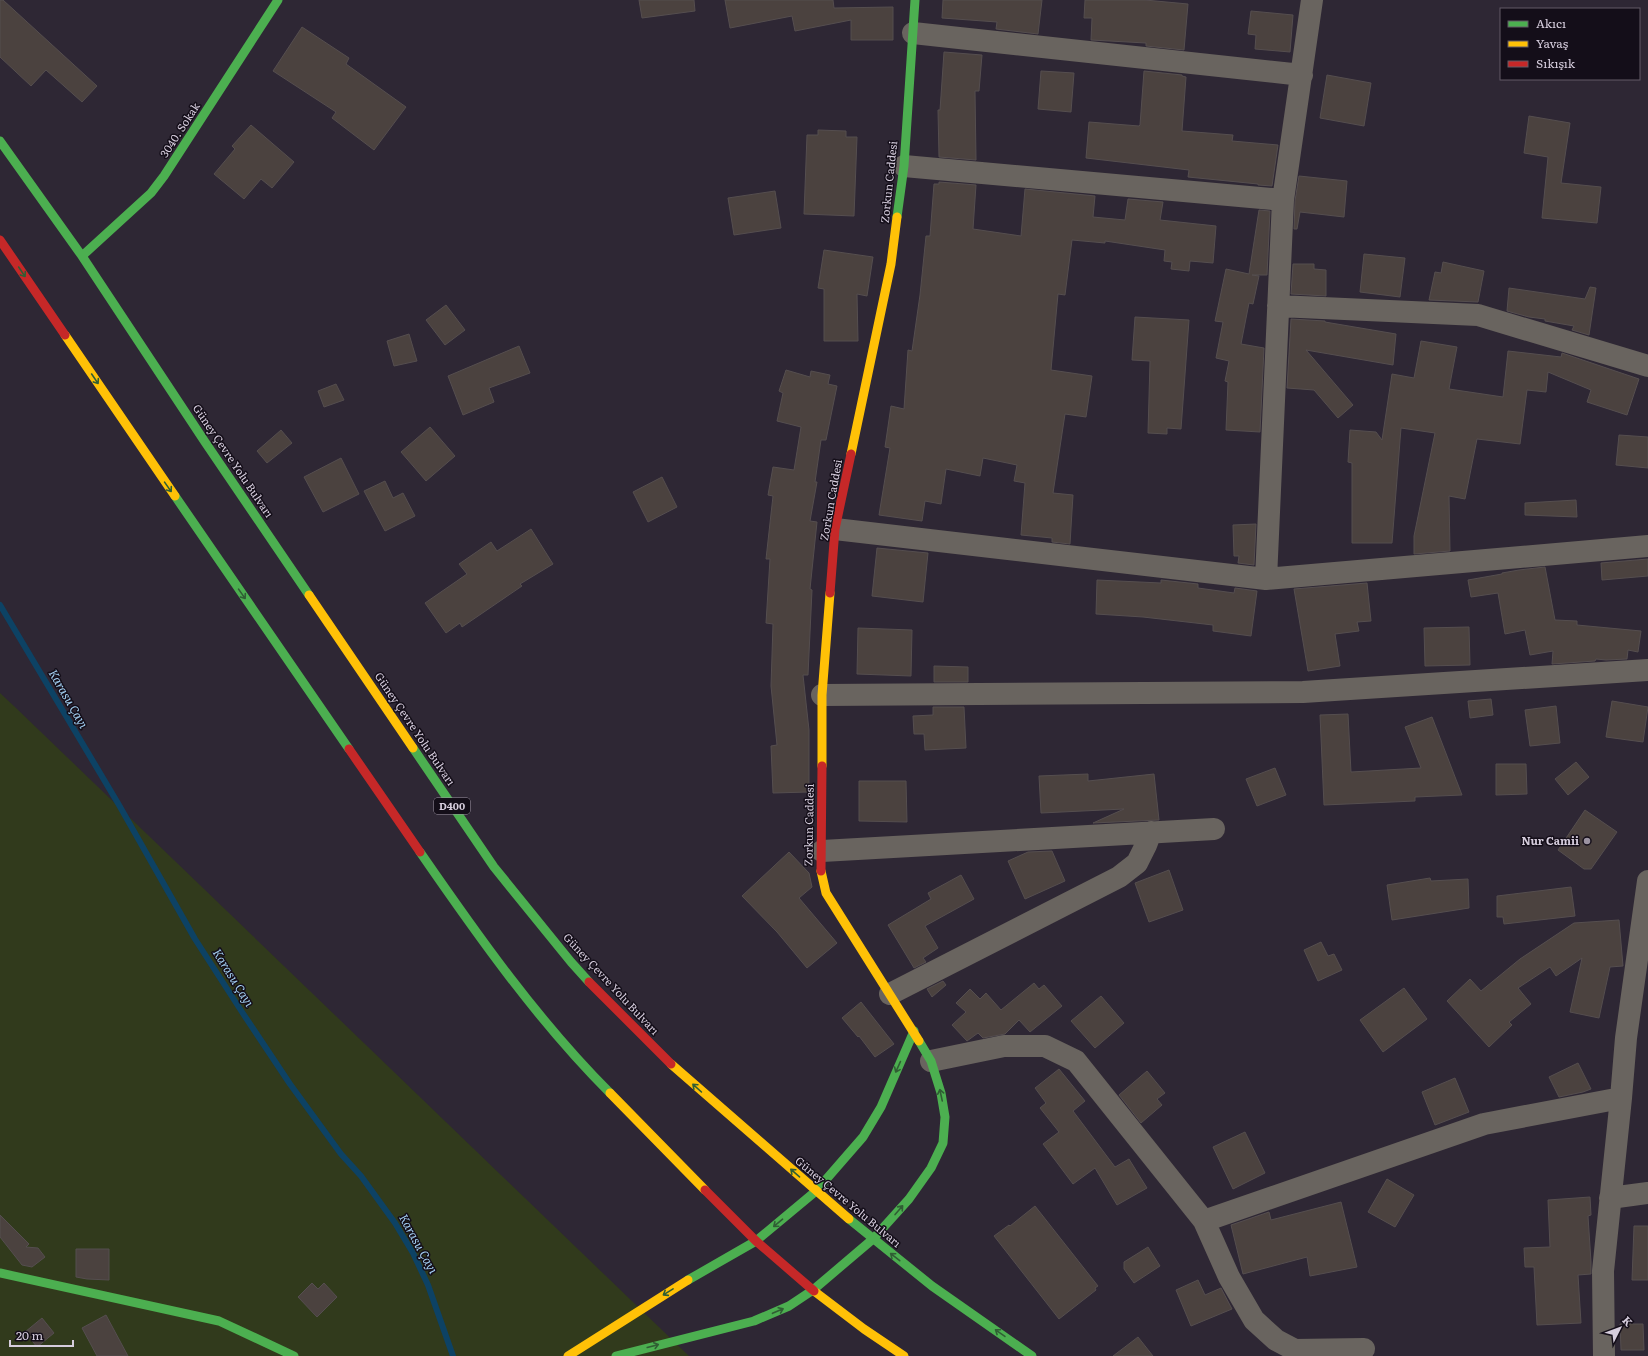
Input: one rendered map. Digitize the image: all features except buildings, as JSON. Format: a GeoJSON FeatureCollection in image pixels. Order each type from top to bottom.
{"type":"FeatureCollection","features":[{"type":"Feature","properties":{"kind":"main road","name":"3040. Sokak"},"geometry":{"type":"LineString","coordinates":[[82,256],[146,198],[164,176],[278,0]]}},
{"type":"Feature","properties":{"kind":"main road","name":"Zorkun Caddesi"},"geometry":{"type":"LineString","coordinates":[[616,1356],[754,1321],[789,1306],[813,1290],[873,1239],[909,1198],[931,1168],[943,1143],[946,1117],[941,1093],[931,1060],[826,893],[821,872],[822,695],[836,529],[891,264],[904,166],[915,0]]}},
{"type":"Feature","properties":{"kind":"main road","name":"Güney Çevre Yolu Bulvarı"},"geometry":{"type":"LineString","coordinates":[[0,141],[82,256],[205,442],[498,873],[571,962],[616,1011],[671,1064],[816,1191],[932,1286],[1032,1356]]}},
{"type":"Feature","properties":{"kind":"main road"},"geometry":{"type":"LineString","coordinates":[[0,240],[435,874],[518,988],[586,1070],[756,1241],[813,1290],[864,1329],[904,1356]]}},
{"type":"Feature","properties":{"kind":"main road"},"geometry":{"type":"LineString","coordinates":[[568,1356],[698,1274],[756,1241],[816,1191],[863,1137],[882,1108],[914,1031]]}},
{"type":"Feature","properties":{"kind":"main road"},"geometry":{"type":"LineString","coordinates":[[0,1272],[219,1321],[294,1356]]}},
{"type":"Feature","properties":{"kind":"street"},"geometry":{"type":"LineString","coordinates":[[1266,579],[1284,200],[1312,0]]}},
{"type":"Feature","properties":{"kind":"street"},"geometry":{"type":"LineString","coordinates":[[913,33],[1302,75]]}},
{"type":"Feature","properties":{"kind":"street"},"geometry":{"type":"LineString","coordinates":[[904,166],[1284,200]]}},
{"type":"Feature","properties":{"kind":"street"},"geometry":{"type":"LineString","coordinates":[[1278,306],[1478,315],[1648,366]]}},
{"type":"Feature","properties":{"kind":"street"},"geometry":{"type":"LineString","coordinates":[[836,529],[1266,579],[1648,546]]}},
{"type":"Feature","properties":{"kind":"street"},"geometry":{"type":"LineString","coordinates":[[822,695],[1303,692],[1648,670]]}},
{"type":"Feature","properties":{"kind":"street"},"geometry":{"type":"LineString","coordinates":[[822,851],[1214,829]]}},
{"type":"Feature","properties":{"kind":"street"},"geometry":{"type":"LineString","coordinates":[[890,994],[1120,877],[1137,863],[1146,846],[1151,832]]}},
{"type":"Feature","properties":{"kind":"street"},"geometry":{"type":"LineString","coordinates":[[1604,1356],[1603,1271],[1622,1098],[1626,1038],[1648,881]]}},
{"type":"Feature","properties":{"kind":"street"},"geometry":{"type":"LineString","coordinates":[[931,1060],[1004,1046],[1045,1046],[1076,1061],[1204,1221],[1229,1276],[1254,1320],[1276,1340],[1295,1350],[1364,1349]]}},
{"type":"Feature","properties":{"kind":"street"},"geometry":{"type":"LineString","coordinates":[[1204,1221],[1484,1124],[1622,1098]]}},
{"type":"Feature","properties":{"kind":"street"},"geometry":{"type":"LineString","coordinates":[[1610,1198],[1648,1193]]}},
{"type":"Feature","properties":{"kind":"green space"},"geometry":{"type":"Polygon","coordinates":[[[0,693],[16,708],[689,1356],[0,1356],[0,693]]]}},
{"type":"Feature","properties":{"kind":"waterway","name":"Karasu Çayı"},"geometry":{"type":"LineString","coordinates":[[0,605],[119,805],[195,939],[290,1084],[341,1154],[361,1176],[395,1223],[413,1253],[428,1285],[453,1356]]}},
{"type":"Feature","properties":{"kind":"traffic: fast"},"geometry":{"type":"LineString","coordinates":[[82,256],[151,193],[164,176],[278,0]]}},
{"type":"Feature","properties":{"kind":"traffic: fast"},"geometry":{"type":"LineString","coordinates":[[897,217],[904,166],[915,0]]}},
{"type":"Feature","properties":{"kind":"traffic: fast"},"geometry":{"type":"LineString","coordinates":[[0,141],[82,256],[205,442],[309,595]]}},
{"type":"Feature","properties":{"kind":"traffic: fast"},"geometry":{"type":"LineString","coordinates":[[175,496],[349,749]]}},
{"type":"Feature","properties":{"kind":"traffic: fast"},"geometry":{"type":"LineString","coordinates":[[413,748],[494,867],[589,982]]}},
{"type":"Feature","properties":{"kind":"traffic: fast"},"geometry":{"type":"LineString","coordinates":[[420,852],[510,977],[558,1037],[610,1093]]}},
{"type":"Feature","properties":{"kind":"traffic: fast"},"geometry":{"type":"LineString","coordinates":[[688,1280],[756,1241],[816,1191],[863,1137],[881,1107],[914,1031]]}},
{"type":"Feature","properties":{"kind":"traffic: fast"},"geometry":{"type":"LineString","coordinates":[[616,1356],[754,1321],[789,1306],[813,1290],[873,1239],[909,1199],[931,1168],[943,1143],[945,1117],[941,1093],[931,1061],[919,1041]]}},
{"type":"Feature","properties":{"kind":"traffic: fast"},"geometry":{"type":"LineString","coordinates":[[849,1219],[932,1286],[1032,1356]]}},
{"type":"Feature","properties":{"kind":"traffic: fast"},"geometry":{"type":"LineString","coordinates":[[0,1273],[219,1321],[294,1356]]}},
{"type":"Feature","properties":{"kind":"traffic: slow"},"geometry":{"type":"LineString","coordinates":[[851,454],[891,264],[897,217]]}},
{"type":"Feature","properties":{"kind":"traffic: slow"},"geometry":{"type":"LineString","coordinates":[[65,335],[175,496]]}},
{"type":"Feature","properties":{"kind":"traffic: slow"},"geometry":{"type":"LineString","coordinates":[[822,766],[822,695],[830,593]]}},
{"type":"Feature","properties":{"kind":"traffic: slow"},"geometry":{"type":"LineString","coordinates":[[309,595],[413,748]]}},
{"type":"Feature","properties":{"kind":"traffic: slow"},"geometry":{"type":"LineString","coordinates":[[821,871],[826,893],[919,1041]]}},
{"type":"Feature","properties":{"kind":"traffic: slow"},"geometry":{"type":"LineString","coordinates":[[671,1064],[849,1219]]}},
{"type":"Feature","properties":{"kind":"traffic: slow"},"geometry":{"type":"LineString","coordinates":[[610,1093],[705,1190]]}},
{"type":"Feature","properties":{"kind":"traffic: slow"},"geometry":{"type":"LineString","coordinates":[[568,1356],[688,1280]]}},
{"type":"Feature","properties":{"kind":"traffic: slow"},"geometry":{"type":"LineString","coordinates":[[814,1291],[864,1329],[904,1356]]}},
{"type":"Feature","properties":{"kind":"traffic: jam"},"geometry":{"type":"LineString","coordinates":[[0,240],[65,335]]}},
{"type":"Feature","properties":{"kind":"traffic: jam"},"geometry":{"type":"LineString","coordinates":[[830,593],[835,529],[851,454]]}},
{"type":"Feature","properties":{"kind":"traffic: jam"},"geometry":{"type":"LineString","coordinates":[[349,749],[420,852]]}},
{"type":"Feature","properties":{"kind":"traffic: jam"},"geometry":{"type":"LineString","coordinates":[[821,871],[822,766]]}},
{"type":"Feature","properties":{"kind":"traffic: jam"},"geometry":{"type":"LineString","coordinates":[[589,982],[671,1064]]}},
{"type":"Feature","properties":{"kind":"traffic: jam"},"geometry":{"type":"LineString","coordinates":[[705,1190],[756,1241],[814,1291]]}},
{"type":"Feature","properties":{"kind":"place","name":"Nur Camii"},"geometry":{"type":"Point","coordinates":[1587,841]}}]}
